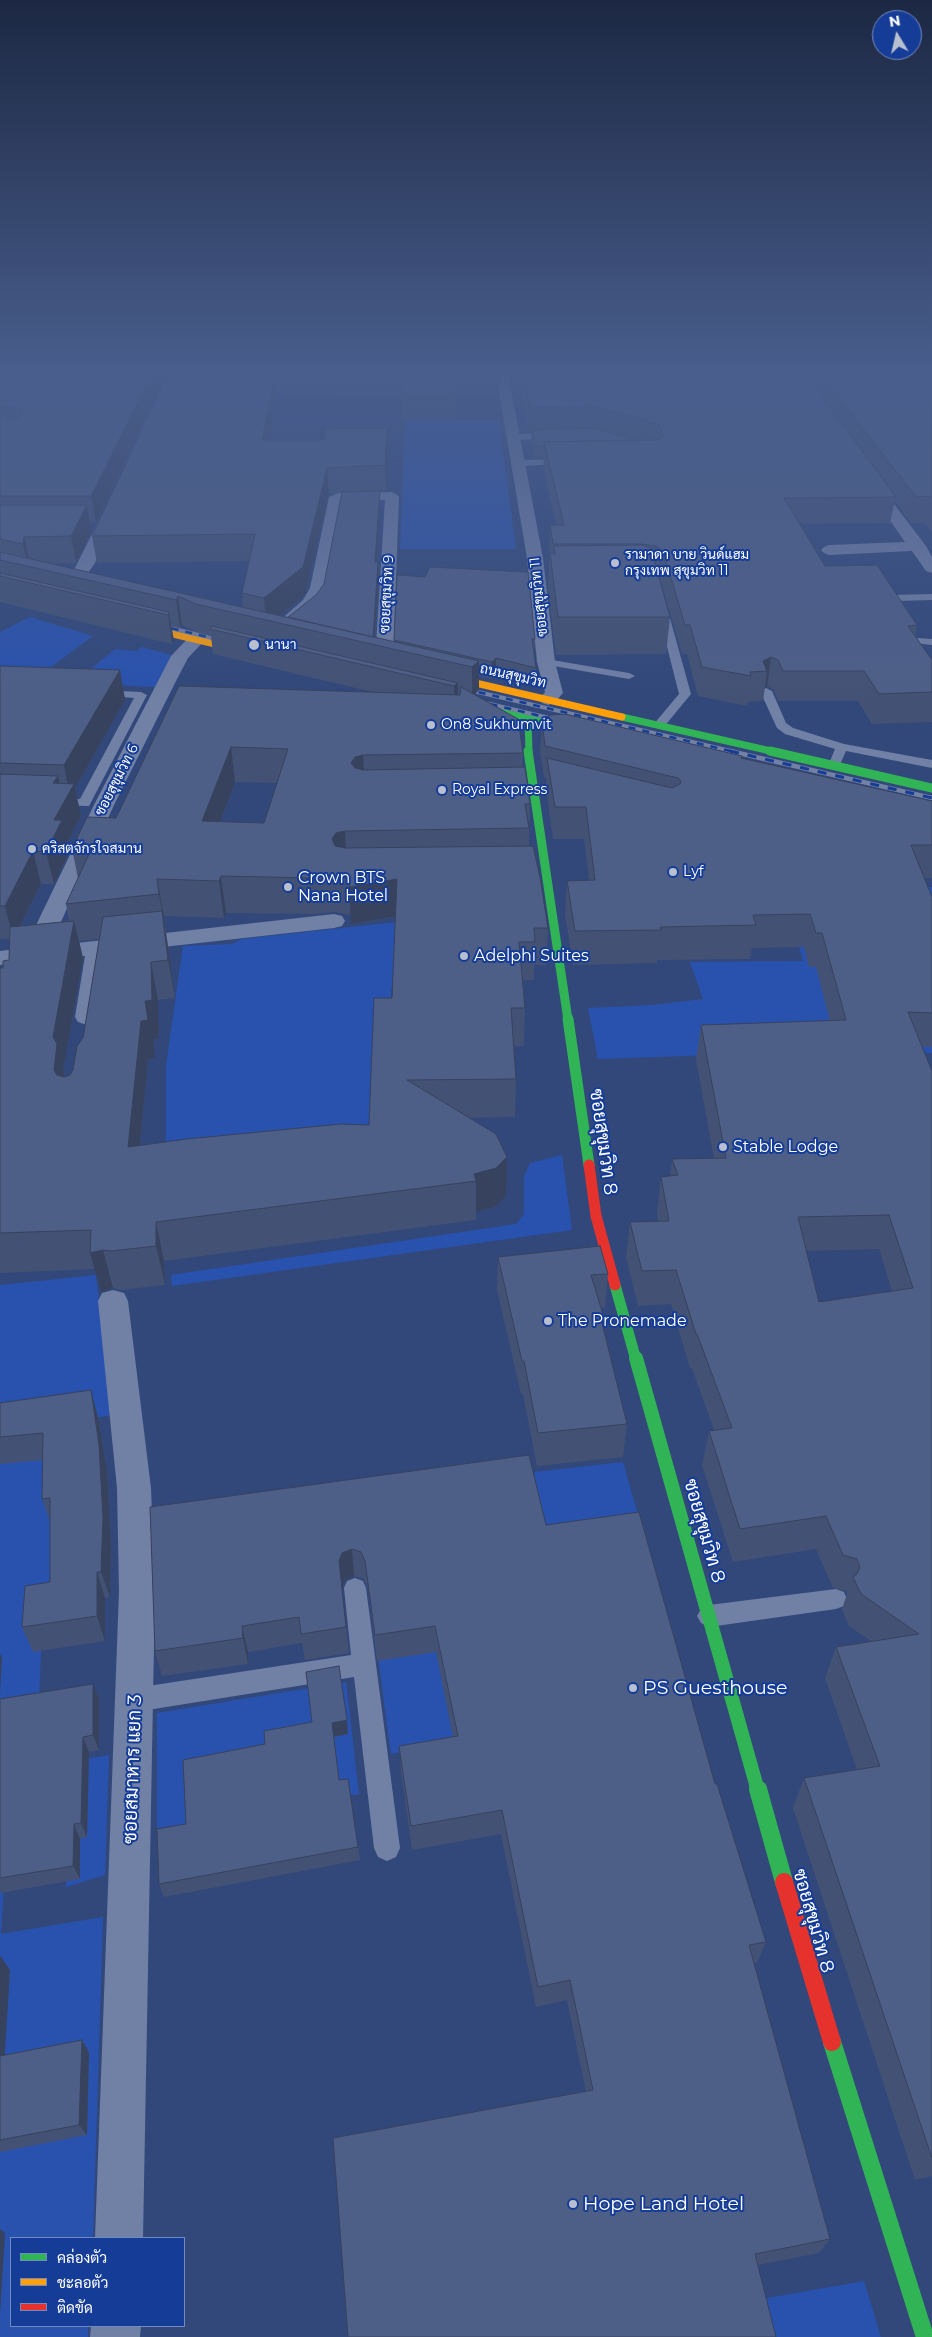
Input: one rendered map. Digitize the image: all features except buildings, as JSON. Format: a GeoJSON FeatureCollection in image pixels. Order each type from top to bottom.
{"type":"FeatureCollection","features":[{"type":"Feature","properties":{"kind":"street","name":"ซอยสุขุมวิท 11"},"geometry":{"type":"LineString","coordinates":[[523,483],[540,577],[546,662],[554,693],[548,700]]}},
{"type":"Feature","properties":{"kind":"street"},"geometry":{"type":"LineString","coordinates":[[872,483],[932,568]]}},
{"type":"Feature","properties":{"kind":"street","name":"ซอยสุขุมวิท 9"},"geometry":{"type":"LineString","coordinates":[[276,630],[310,603],[318,588],[335,498],[392,496],[383,661]]}},
{"type":"Feature","properties":{"kind":"street"},"geometry":{"type":"LineString","coordinates":[[53,584],[80,573],[87,563],[99,527],[114,502]]}},
{"type":"Feature","properties":{"kind":"street"},"geometry":{"type":"LineString","coordinates":[[829,550],[918,546]]}},
{"type":"Feature","properties":{"kind":"street"},"geometry":{"type":"LineString","coordinates":[[53,584],[74,589]]}},
{"type":"Feature","properties":{"kind":"street"},"geometry":{"type":"LineString","coordinates":[[121,622],[262,655]]}},
{"type":"Feature","properties":{"kind":"street","name":"ซอยสุขุมวิท 6"},"geometry":{"type":"LineString","coordinates":[[34,954],[104,805],[180,656],[196,640]]}},
{"type":"Feature","properties":{"kind":"street","name":"ถนนสุขุมวิท"},"geometry":{"type":"LineString","coordinates":[[428,672],[932,788]]}},
{"type":"Feature","properties":{"kind":"street"},"geometry":{"type":"LineString","coordinates":[[528,718],[548,700]]}},
{"type":"Feature","properties":{"kind":"street"},"geometry":{"type":"LineString","coordinates":[[462,702],[585,731]]}},
{"type":"Feature","properties":{"kind":"street","name":"ซอยสุขุมวิท 8"},"geometry":{"type":"LineString","coordinates":[[528,718],[527,741],[533,789],[536,874],[596,1216],[806,1959],[925,2337]]}},
{"type":"Feature","properties":{"kind":"street"},"geometry":{"type":"LineString","coordinates":[[0,958],[334,921]]}},
{"type":"Feature","properties":{"kind":"street"},"geometry":{"type":"LineString","coordinates":[[83,1039],[98,947]]}},
{"type":"Feature","properties":{"kind":"street","name":"ซอยสมาหาร แยก 3"},"geometry":{"type":"LineString","coordinates":[[113,1301],[136,1520],[135,1700],[118,2237]]}},
{"type":"Feature","properties":{"kind":"lane"},"geometry":{"type":"LineString","coordinates":[[904,620],[890,598],[932,597]]}},
{"type":"Feature","properties":{"kind":"lane"},"geometry":{"type":"LineString","coordinates":[[659,599],[685,694],[659,725]]}},
{"type":"Feature","properties":{"kind":"lane"},"geometry":{"type":"LineString","coordinates":[[928,656],[916,638],[932,642]]}},
{"type":"Feature","properties":{"kind":"lane"},"geometry":{"type":"LineString","coordinates":[[546,662],[629,676]]}},
{"type":"Feature","properties":{"kind":"lane"},"geometry":{"type":"LineString","coordinates":[[766,691],[780,725],[788,731],[842,746],[932,764]]}},
{"type":"Feature","properties":{"kind":"lane"},"geometry":{"type":"LineString","coordinates":[[84,803],[141,695],[92,693]]}},
{"type":"Feature","properties":{"kind":"lane"},"geometry":{"type":"LineString","coordinates":[[834,766],[842,746]]}},
{"type":"Feature","properties":{"kind":"lane"},"geometry":{"type":"LineString","coordinates":[[46,802],[104,805]]}},
{"type":"Feature","properties":{"kind":"lane"},"geometry":{"type":"LineString","coordinates":[[354,1588],[387,1848]]}},
{"type":"Feature","properties":{"kind":"lane"},"geometry":{"type":"LineString","coordinates":[[709,1616],[836,1599]]}},
{"type":"Feature","properties":{"kind":"lane"},"geometry":{"type":"LineString","coordinates":[[135,1700],[364,1664]]}},
{"type":"Feature","properties":{"kind":"shaded area"},"geometry":{"type":"Polygon","coordinates":[[[403,483],[507,483],[516,549],[400,549],[403,483]]]}},
{"type":"Feature","properties":{"kind":"shaded area"},"geometry":{"type":"Polygon","coordinates":[[[30,617],[93,636],[31,682],[0,681],[0,632],[30,617]]]}},
{"type":"Feature","properties":{"kind":"shaded area"},"geometry":{"type":"Polygon","coordinates":[[[141,647],[172,655],[155,687],[74,683],[115,649],[137,651],[141,647]]]}},
{"type":"Feature","properties":{"kind":"shaded area"},"geometry":{"type":"Polygon","coordinates":[[[781,885],[932,887],[932,1053],[830,1051],[598,1059],[588,1008],[653,1005],[703,999],[690,962],[803,961],[781,885]]]}},
{"type":"Feature","properties":{"kind":"shaded area"},"geometry":{"type":"Polygon","coordinates":[[[397,922],[389,1021],[373,1026],[372,1145],[166,1161],[166,1066],[183,946],[232,944],[242,939],[397,922]]]}},
{"type":"Feature","properties":{"kind":"shaded area"},"geometry":{"type":"Polygon","coordinates":[[[562,1155],[572,1230],[172,1286],[171,1275],[516,1224],[524,1214],[524,1177],[530,1163],[562,1155]]]}},
{"type":"Feature","properties":{"kind":"shaded area"},"geometry":{"type":"Polygon","coordinates":[[[96,1275],[113,1415],[64,1422],[59,1605],[43,1607],[36,1767],[0,1772],[0,1285],[96,1275]]]}},
{"type":"Feature","properties":{"kind":"shaded area"},"geometry":{"type":"Polygon","coordinates":[[[623,1462],[644,1536],[549,1547],[534,1472],[623,1462]]]}},
{"type":"Feature","properties":{"kind":"shaded area"},"geometry":{"type":"Polygon","coordinates":[[[445,1570],[473,1740],[391,1754],[368,1581],[445,1570]]]}},
{"type":"Feature","properties":{"kind":"shaded area"},"geometry":{"type":"Polygon","coordinates":[[[346,1682],[359,1794],[334,1798],[197,1842],[157,1852],[157,1713],[346,1682]]]}},
{"type":"Feature","properties":{"kind":"shaded area"},"geometry":{"type":"Polygon","coordinates":[[[109,1755],[105,1875],[66,1887],[69,1762],[109,1755]]]}},
{"type":"Feature","properties":{"kind":"shaded area"},"geometry":{"type":"Polygon","coordinates":[[[4,1885],[1,1934],[103,1917],[93,2237],[10,2237],[10,2327],[88,2327],[88,2337],[0,2337],[0,1886],[4,1885]]]}},
{"type":"Feature","properties":{"kind":"shaded area"},"geometry":{"type":"Polygon","coordinates":[[[864,2281],[881,2337],[547,2337],[864,2281]]]}},
{"type":"Feature","properties":{"kind":"railway"},"geometry":{"type":"LineString","coordinates":[[158,625],[224,641]]}},
{"type":"Feature","properties":{"kind":"railway"},"geometry":{"type":"LineString","coordinates":[[465,689],[735,752]]}},
{"type":"Feature","properties":{"kind":"railway"},"geometry":{"type":"LineString","coordinates":[[477,701],[562,721]]}},
{"type":"Feature","properties":{"kind":"railway"},"geometry":{"type":"LineString","coordinates":[[730,751],[932,798]]}},
{"type":"Feature","properties":{"kind":"traffic: fast"},"geometry":{"type":"LineString","coordinates":[[471,705],[578,730]]}},
{"type":"Feature","properties":{"kind":"traffic: fast"},"geometry":{"type":"LineString","coordinates":[[622,717],[932,788]]}},
{"type":"Feature","properties":{"kind":"traffic: fast"},"geometry":{"type":"LineString","coordinates":[[528,718],[527,741],[589,1165]]}},
{"type":"Feature","properties":{"kind":"traffic: fast"},"geometry":{"type":"LineString","coordinates":[[615,1285],[784,1882]]}},
{"type":"Feature","properties":{"kind":"traffic: fast"},"geometry":{"type":"LineString","coordinates":[[832,2042],[925,2337]]}},
{"type":"Feature","properties":{"kind":"traffic: slow"},"geometry":{"type":"LineString","coordinates":[[135,625],[249,652]]}},
{"type":"Feature","properties":{"kind":"traffic: slow"},"geometry":{"type":"LineString","coordinates":[[441,675],[622,717]]}},
{"type":"Feature","properties":{"kind":"traffic: jam"},"geometry":{"type":"LineString","coordinates":[[589,1165],[596,1216],[615,1285]]}},
{"type":"Feature","properties":{"kind":"traffic: jam"},"geometry":{"type":"LineString","coordinates":[[784,1882],[832,2042]]}},
{"type":"Feature","properties":{"kind":"place","name":"รามาดา บาย วินด์แฮม กรุงเทพ สุขุมวิท 11"},"geometry":{"type":"Point","coordinates":[615,563]}},
{"type":"Feature","properties":{"kind":"place","name":"นานา"},"geometry":{"type":"Point","coordinates":[254,645]}},
{"type":"Feature","properties":{"kind":"place","name":"On8 Sukhumvit"},"geometry":{"type":"Point","coordinates":[431,725]}},
{"type":"Feature","properties":{"kind":"place","name":"Royal Express"},"geometry":{"type":"Point","coordinates":[442,790]}},
{"type":"Feature","properties":{"kind":"place","name":"คริสตจักรใจสมาน"},"geometry":{"type":"Point","coordinates":[32,849]}},
{"type":"Feature","properties":{"kind":"place","name":"Lyf"},"geometry":{"type":"Point","coordinates":[673,872]}},
{"type":"Feature","properties":{"kind":"place","name":"Crown BTS Nana Hotel"},"geometry":{"type":"Point","coordinates":[288,887]}},
{"type":"Feature","properties":{"kind":"place","name":"Adelphi Suites"},"geometry":{"type":"Point","coordinates":[464,956]}},
{"type":"Feature","properties":{"kind":"place","name":"Stable Lodge"},"geometry":{"type":"Point","coordinates":[723,1147]}},
{"type":"Feature","properties":{"kind":"place","name":"The Pronemade"},"geometry":{"type":"Point","coordinates":[548,1321]}},
{"type":"Feature","properties":{"kind":"place","name":"PS Guesthouse"},"geometry":{"type":"Point","coordinates":[633,1688]}},
{"type":"Feature","properties":{"kind":"place","name":"Hope Land Hotel"},"geometry":{"type":"Point","coordinates":[573,2204]}}]}
